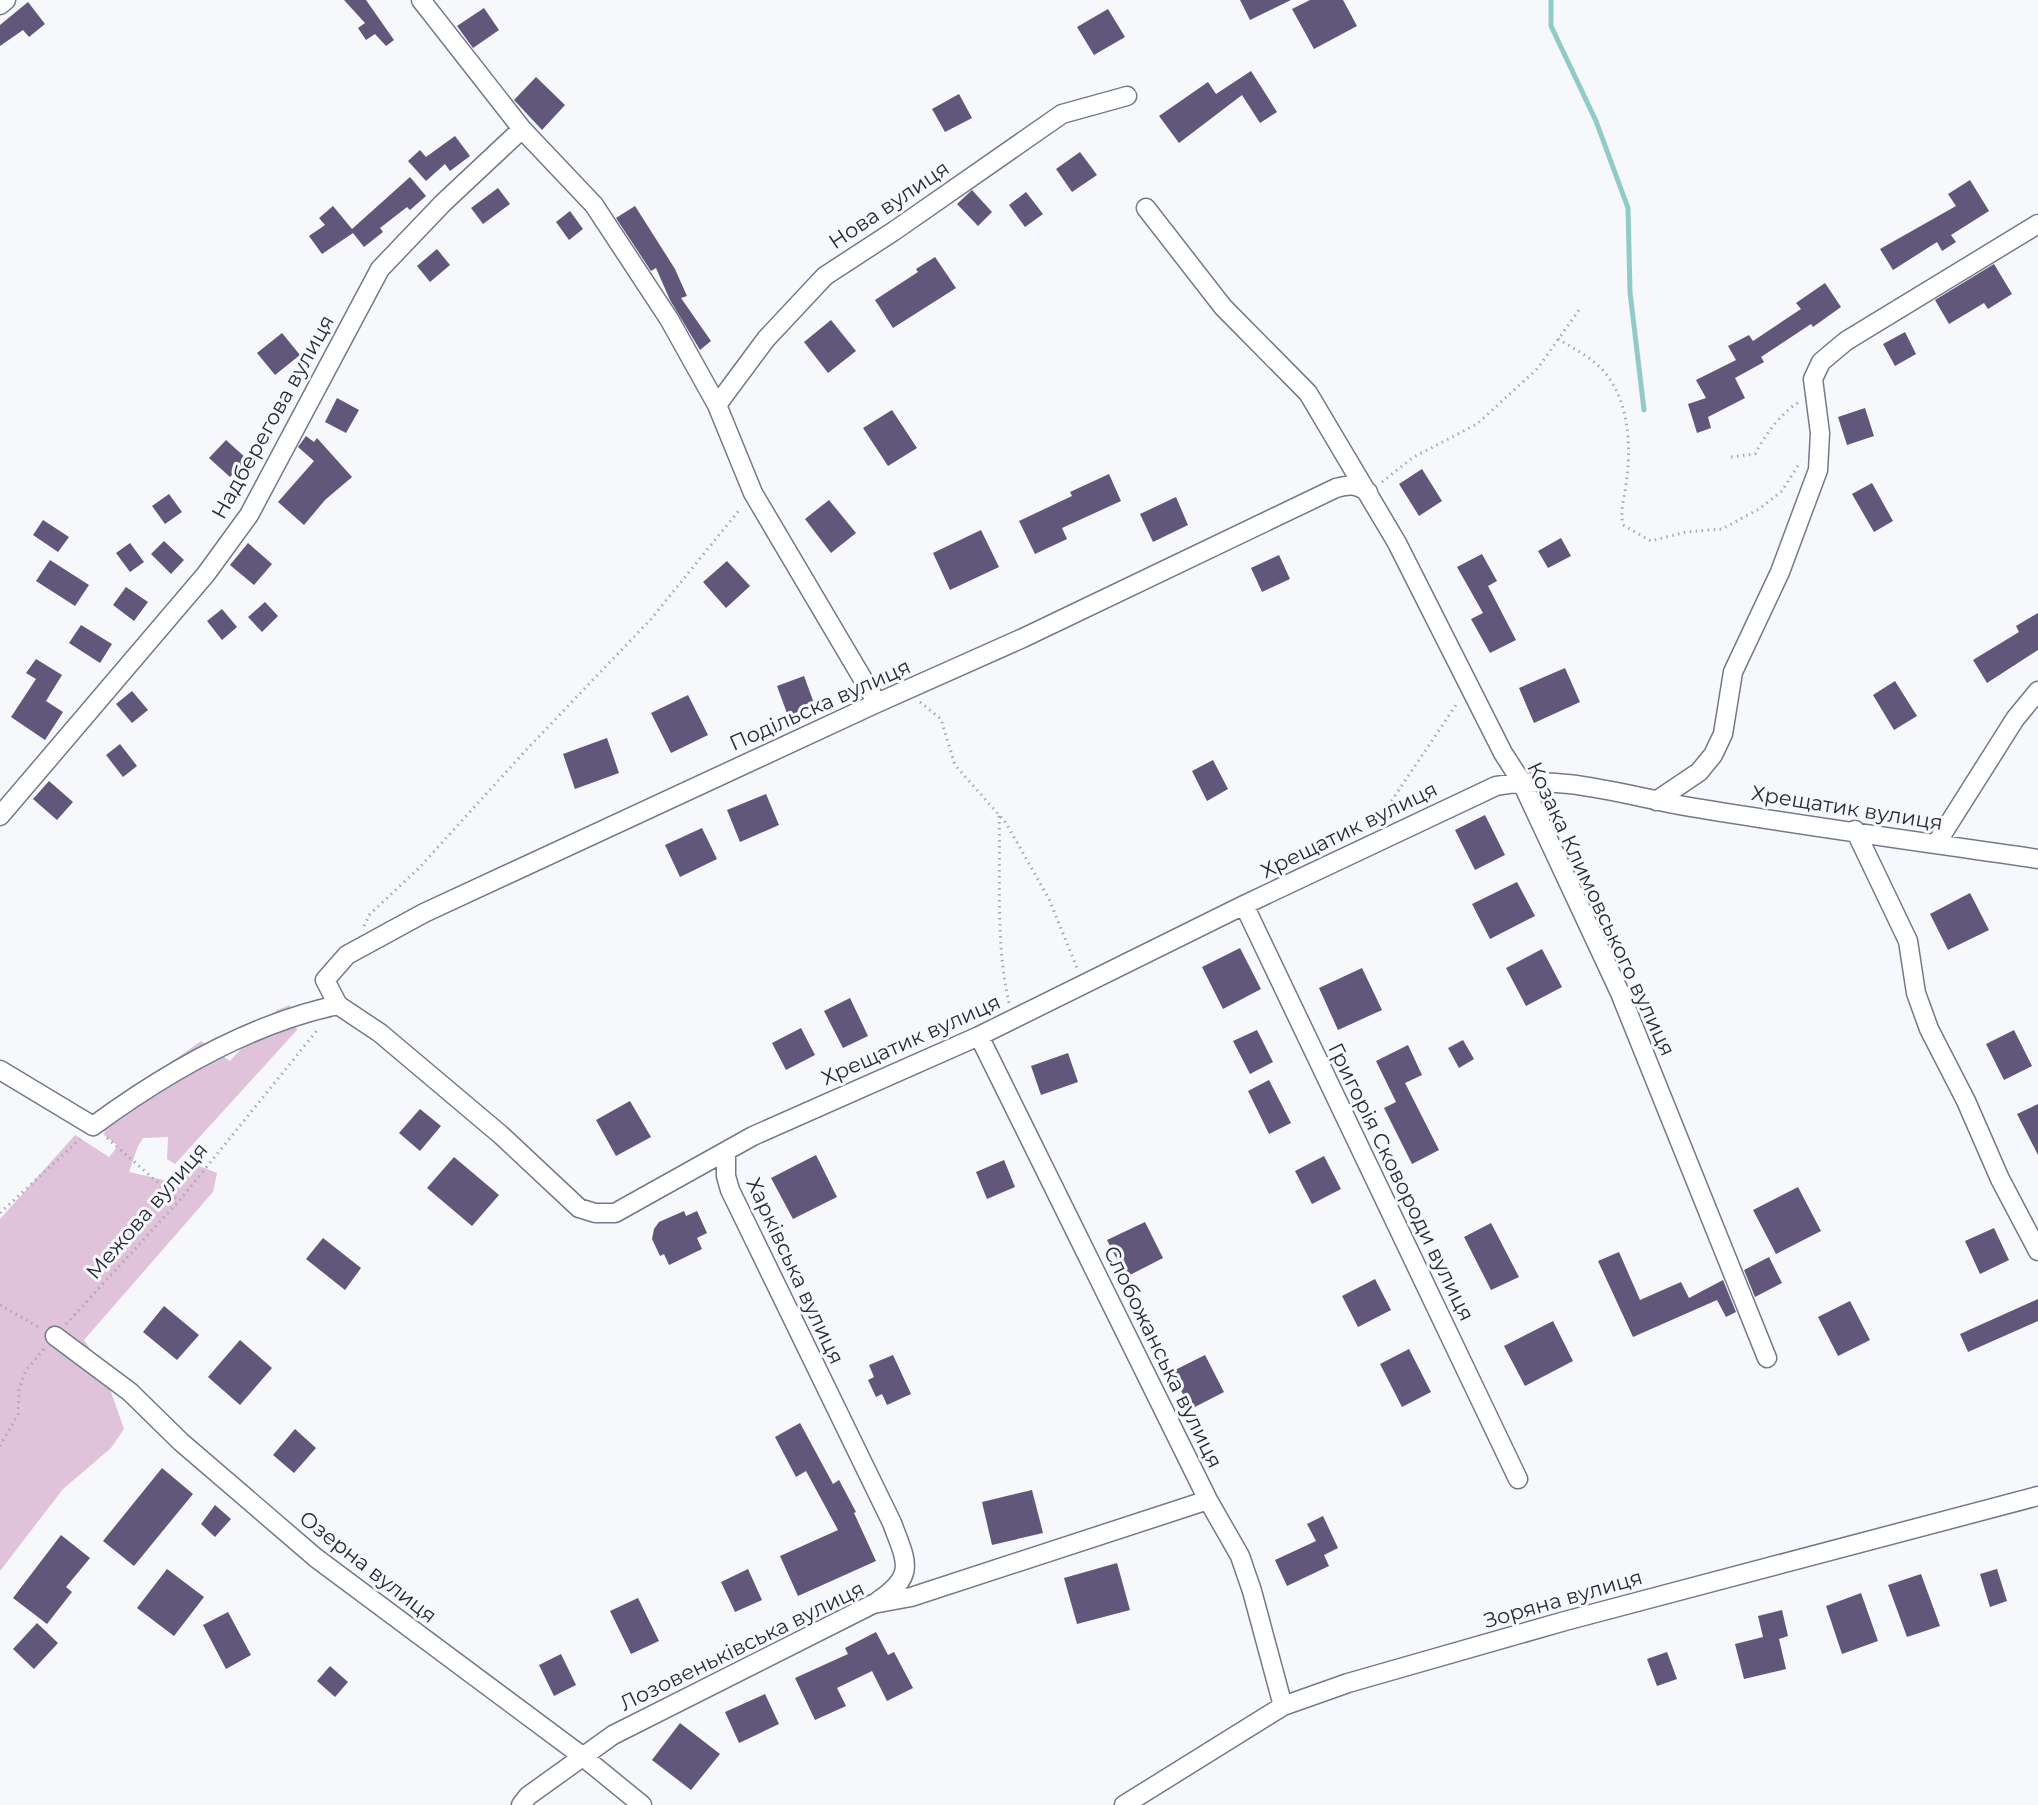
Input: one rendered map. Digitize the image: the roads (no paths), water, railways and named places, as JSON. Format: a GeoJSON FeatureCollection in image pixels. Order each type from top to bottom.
{"type":"FeatureCollection","features":[{"type":"Feature","properties":{"kind":"street"},"geometry":{"type":"LineString","coordinates":[[0,5],[6,0]]}},
{"type":"Feature","properties":{"kind":"street"},"geometry":{"type":"LineString","coordinates":[[421,0],[522,129],[594,205],[669,319],[717,405],[753,493],[883,701]]}},
{"type":"Feature","properties":{"kind":"street","name":"Нова вулиця"},"geometry":{"type":"LineString","coordinates":[[717,405],[766,339],[825,276],[1062,114],[1127,96]]}},
{"type":"Feature","properties":{"kind":"street","name":"Надберегова вулиця"},"geometry":{"type":"LineString","coordinates":[[0,816],[206,574],[249,515],[380,269],[443,203],[522,129]]}},
{"type":"Feature","properties":{"kind":"street"},"geometry":{"type":"LineString","coordinates":[[1146,208],[1223,307],[1308,393],[1342,454],[1368,492]]}},
{"type":"Feature","properties":{"kind":"street"},"geometry":{"type":"LineString","coordinates":[[1656,801],[1699,771],[1713,755],[1723,734],[1733,672],[1780,572],[1815,482],[1820,434],[1813,379],[1821,362],[1846,341],[2038,224]]}},
{"type":"Feature","properties":{"kind":"street","name":"Подільска вулиця"},"geometry":{"type":"LineString","coordinates":[[338,1005],[325,980],[347,955],[424,913],[1023,638],[1336,488],[1350,484],[1359,486],[1368,492]]}},
{"type":"Feature","properties":{"kind":"street","name":"Козака Климовського вулиця"},"geometry":{"type":"LineString","coordinates":[[1368,492],[1503,753],[1521,781],[1620,993],[1767,1358]]}},
{"type":"Feature","properties":{"kind":"street"},"geometry":{"type":"LineString","coordinates":[[1936,844],[2015,720],[2038,691]]}},
{"type":"Feature","properties":{"kind":"street","name":"Хрещатик вулиця"},"geometry":{"type":"LineString","coordinates":[[726,1151],[753,1136],[979,1036],[1244,905],[1462,800],[1496,786],[1521,781],[1574,786],[1656,801],[2038,859]]}},
{"type":"Feature","properties":{"kind":"street"},"geometry":{"type":"LineString","coordinates":[[1855,830],[1908,941],[1916,993],[1929,1029],[1966,1101],[2000,1179],[2038,1251]]}},
{"type":"Feature","properties":{"kind":"street","name":"Григорія Сковороди вулиця"},"geometry":{"type":"LineString","coordinates":[[1244,905],[1518,1479]]}},
{"type":"Feature","properties":{"kind":"street"},"geometry":{"type":"LineString","coordinates":[[0,1070],[93,1126],[142,1090],[226,1046],[299,1013],[338,1005],[398,1047],[501,1135],[579,1208],[595,1213],[615,1213],[726,1151]]}},
{"type":"Feature","properties":{"kind":"street","name":"Слобожанська вулиця"},"geometry":{"type":"LineString","coordinates":[[979,1036],[1208,1500],[1240,1556],[1252,1591],[1283,1707]]}},
{"type":"Feature","properties":{"kind":"street","name":"Харківська вулиця"},"geometry":{"type":"LineString","coordinates":[[726,1151],[726,1176],[730,1190],[892,1523],[905,1557],[906,1571],[900,1584],[873,1604]]}},
{"type":"Feature","properties":{"kind":"street","name":"Озерна вулиця"},"geometry":{"type":"LineString","coordinates":[[55,1336],[130,1392],[180,1442],[316,1558],[582,1756],[642,1805]]}},
{"type":"Feature","properties":{"kind":"street","name":"Зоряна вулиця"},"geometry":{"type":"LineString","coordinates":[[1124,1805],[1283,1707],[1348,1683],[1565,1621],[2038,1496]]}},
{"type":"Feature","properties":{"kind":"street","name":"Лозовеньківська вулиця"},"geometry":{"type":"LineString","coordinates":[[521,1805],[528,1796],[613,1736],[873,1604],[911,1597],[1208,1500]]}},
{"type":"Feature","properties":{"kind":"waterway"},"geometry":{"type":"LineString","coordinates":[[1551,0],[1551,26],[1596,121],[1628,208],[1630,292],[1644,410]]}}]}
